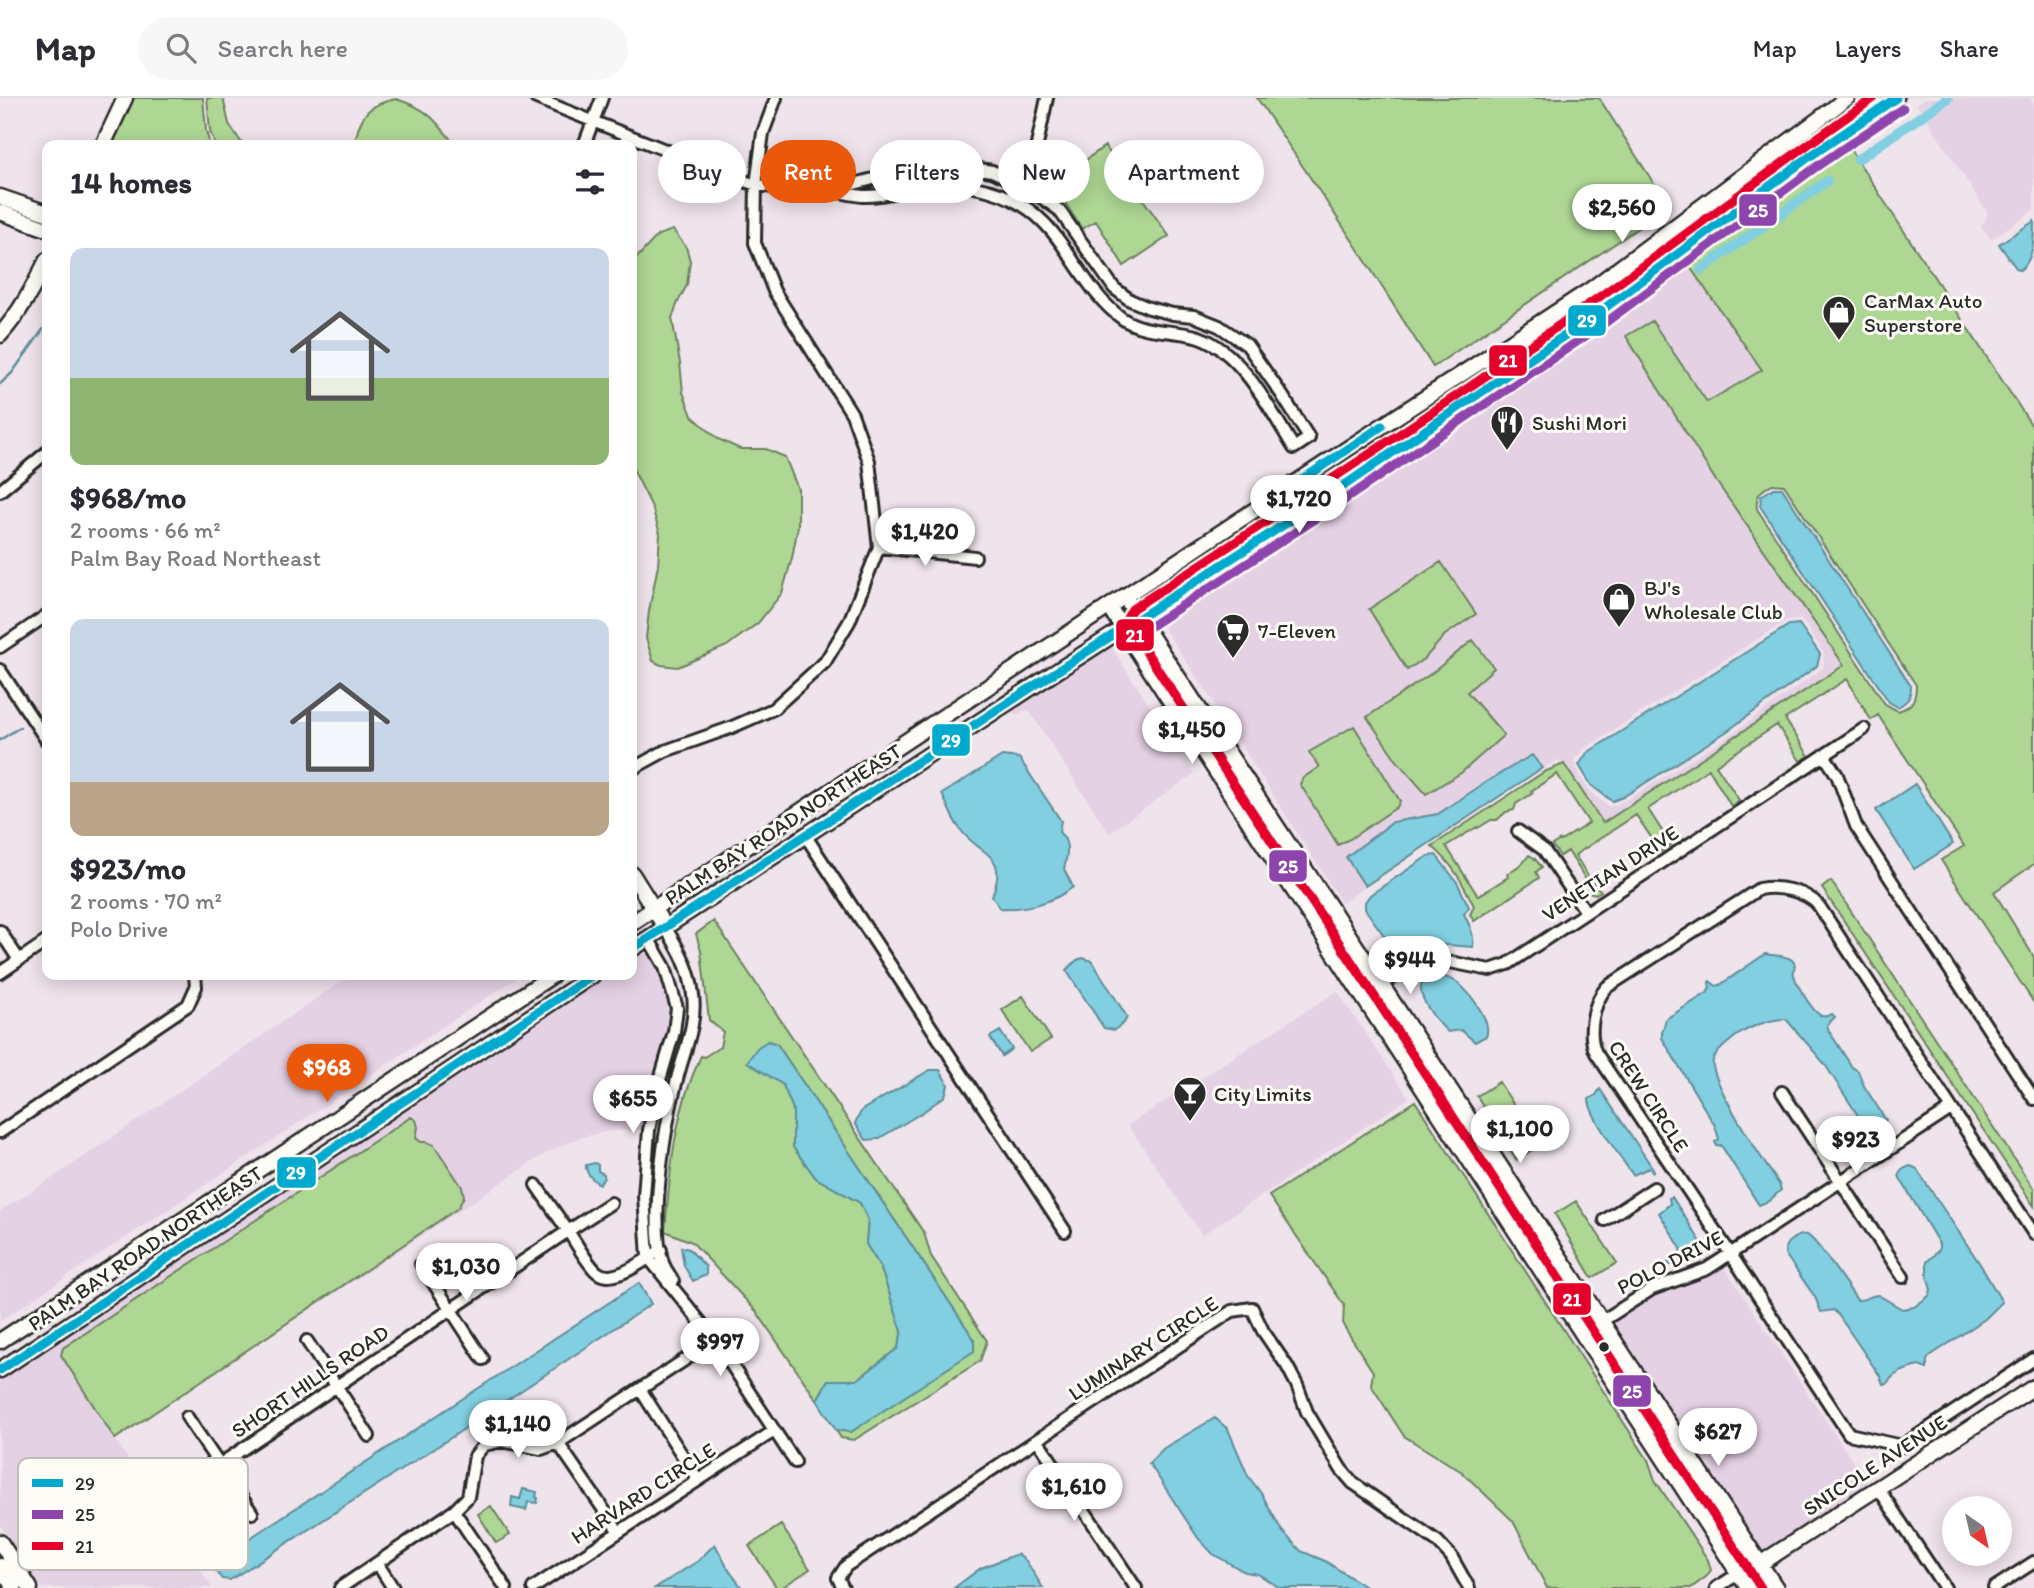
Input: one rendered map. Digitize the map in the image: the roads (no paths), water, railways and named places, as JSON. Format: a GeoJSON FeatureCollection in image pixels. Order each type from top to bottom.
{"type":"FeatureCollection","features":[{"type":"Feature","properties":{"kind":"main road"},"geometry":{"type":"LineString","coordinates":[[105,140],[125,98]]}},
{"type":"Feature","properties":{"kind":"main road","name":"PALM BAY ROAD NORTHEAST"},"geometry":{"type":"LineString","coordinates":[[637,916],[654,908],[1590,290],[1847,98]]}},
{"type":"Feature","properties":{"kind":"main road","name":"PALM BAY ROAD NORTHEAST"},"geometry":{"type":"LineString","coordinates":[[637,946],[1330,495],[1602,310],[1809,157],[1896,98]]}},
{"type":"Feature","properties":{"kind":"main road"},"geometry":{"type":"LineString","coordinates":[[0,197],[42,211]]}},
{"type":"Feature","properties":{"kind":"main road"},"geometry":{"type":"LineString","coordinates":[[0,212],[42,227]]}},
{"type":"Feature","properties":{"kind":"main road"},"geometry":{"type":"LineString","coordinates":[[0,335],[42,270]]}},
{"type":"Feature","properties":{"kind":"main road"},"geometry":{"type":"LineString","coordinates":[[1590,290],[1602,310]]}},
{"type":"Feature","properties":{"kind":"main road"},"geometry":{"type":"LineString","coordinates":[[1125,597],[1776,1588]]}},
{"type":"Feature","properties":{"kind":"main road"},"geometry":{"type":"LineString","coordinates":[[1109,607],[1748,1588]]}},
{"type":"Feature","properties":{"kind":"main road"},"geometry":{"type":"LineString","coordinates":[[805,835],[805,821],[810,805]]}},
{"type":"Feature","properties":{"kind":"main road"},"geometry":{"type":"LineString","coordinates":[[1291,886],[1295,854]]}},
{"type":"Feature","properties":{"kind":"main road"},"geometry":{"type":"LineString","coordinates":[[1303,906],[1308,874]]}},
{"type":"Feature","properties":{"kind":"main road"},"geometry":{"type":"LineString","coordinates":[[637,882],[665,927]]}},
{"type":"Feature","properties":{"kind":"main road"},"geometry":{"type":"LineString","coordinates":[[637,922],[648,938]]}},
{"type":"Feature","properties":{"kind":"main road","name":"PALM BAY ROAD NORTHEAST"},"geometry":{"type":"LineString","coordinates":[[0,1341],[546,980]]}},
{"type":"Feature","properties":{"kind":"main road","name":"PALM BAY ROAD NORTHEAST"},"geometry":{"type":"LineString","coordinates":[[0,1370],[585,980]]}},
{"type":"Feature","properties":{"kind":"main road"},"geometry":{"type":"LineString","coordinates":[[409,1097],[414,1075],[422,1062]]}},
{"type":"Feature","properties":{"kind":"main road"},"geometry":{"type":"LineString","coordinates":[[383,1115],[391,1089],[388,1084]]}},
{"type":"Feature","properties":{"kind":"main road"},"geometry":{"type":"LineString","coordinates":[[189,1244],[192,1224],[200,1208]]}},
{"type":"Feature","properties":{"kind":"main road"},"geometry":{"type":"LineString","coordinates":[[149,1270],[157,1253],[159,1236]]}},
{"type":"Feature","properties":{"kind":"main road","name":"SNICOLE AVENUE"},"geometry":{"type":"LineString","coordinates":[[1760,1564],[2034,1387]]}},
{"type":"Feature","properties":{"kind":"main road"},"geometry":{"type":"LineString","coordinates":[[0,1542],[18,1570]]}},
{"type":"Feature","properties":{"kind":"main road"},"geometry":{"type":"LineString","coordinates":[[0,1566],[14,1588]]}},
{"type":"Feature","properties":{"kind":"main road"},"geometry":{"type":"LineString","coordinates":[[18,1570],[30,1588]]}},
{"type":"Feature","properties":{"kind":"street"},"geometry":{"type":"LineString","coordinates":[[536,98],[760,185]]}},
{"type":"Feature","properties":{"kind":"street"},"geometry":{"type":"LineString","coordinates":[[586,140],[602,98]]}},
{"type":"Feature","properties":{"kind":"street"},"geometry":{"type":"LineString","coordinates":[[637,766],[665,751],[730,728],[773,709],[825,662],[849,622],[879,547],[869,461],[852,414],[774,291],[755,243],[756,185],[763,133],[776,98]]}},
{"type":"Feature","properties":{"kind":"street"},"geometry":{"type":"LineString","coordinates":[[1038,140],[1047,98]]}},
{"type":"Feature","properties":{"kind":"street"},"geometry":{"type":"LineString","coordinates":[[856,184],[908,170],[958,166],[998,174]]}},
{"type":"Feature","properties":{"kind":"street"},"geometry":{"type":"LineString","coordinates":[[856,195],[864,196],[949,184],[998,193],[1022,204],[1049,226],[1099,298],[1111,310],[1126,321],[1146,329],[1199,337],[1218,347],[1238,364],[1294,448],[1308,438],[1247,345],[1219,326],[1195,316],[1173,314],[1130,300],[1114,288],[1059,211],[1048,203]]}},
{"type":"Feature","properties":{"kind":"street"},"geometry":{"type":"LineString","coordinates":[[0,491],[42,456]]}},
{"type":"Feature","properties":{"kind":"street"},"geometry":{"type":"LineString","coordinates":[[879,547],[975,557]]}},
{"type":"Feature","properties":{"kind":"street"},"geometry":{"type":"LineString","coordinates":[[0,647],[42,618]]}},
{"type":"Feature","properties":{"kind":"street"},"geometry":{"type":"LineString","coordinates":[[0,670],[42,733]]}},
{"type":"Feature","properties":{"kind":"street","name":"VENETIAN DRIVE"},"geometry":{"type":"LineString","coordinates":[[1363,996],[1418,962],[1435,959],[1490,970],[1508,964],[1864,729]]}},
{"type":"Feature","properties":{"kind":"street"},"geometry":{"type":"LineString","coordinates":[[1824,755],[1837,775],[1856,826],[2034,1098]]}},
{"type":"Feature","properties":{"kind":"street"},"geometry":{"type":"LineString","coordinates":[[1518,831],[1544,849],[1586,912]]}},
{"type":"Feature","properties":{"kind":"street"},"geometry":{"type":"LineString","coordinates":[[805,835],[1065,1231]]}},
{"type":"Feature","properties":{"kind":"street","name":"CREW CIRCLE"},"geometry":{"type":"LineString","coordinates":[[2034,1234],[1819,906],[1808,896],[1777,888],[1759,889],[1607,987],[1600,999],[1593,1023],[1592,1045],[1596,1053],[1849,1434],[1902,1446],[2034,1359]]}},
{"type":"Feature","properties":{"kind":"street"},"geometry":{"type":"LineString","coordinates":[[665,927],[688,967],[694,997],[692,1033],[676,1082],[658,1195],[663,1263],[688,1309]]}},
{"type":"Feature","properties":{"kind":"street"},"geometry":{"type":"LineString","coordinates":[[0,931],[19,960]]}},
{"type":"Feature","properties":{"kind":"street"},"geometry":{"type":"LineString","coordinates":[[648,938],[665,967],[677,1008],[674,1032],[657,1090],[649,1130],[644,1196],[648,1257],[715,1340],[795,1462]]}},
{"type":"Feature","properties":{"kind":"street"},"geometry":{"type":"LineString","coordinates":[[0,973],[42,944]]}},
{"type":"Feature","properties":{"kind":"street"},"geometry":{"type":"LineString","coordinates":[[0,1132],[188,1005],[196,987],[195,980]]}},
{"type":"Feature","properties":{"kind":"street"},"geometry":{"type":"LineString","coordinates":[[1782,1092],[1903,1277]]}},
{"type":"Feature","properties":{"kind":"street","name":"POLO DRIVE"},"geometry":{"type":"LineString","coordinates":[[1582,1334],[1652,1289],[1707,1269],[1951,1109]]}},
{"type":"Feature","properties":{"kind":"street"},"geometry":{"type":"LineString","coordinates":[[536,1185],[597,1272],[607,1277],[618,1275],[661,1250]]}},
{"type":"Feature","properties":{"kind":"street"},"geometry":{"type":"LineString","coordinates":[[1605,1220],[1654,1188]]}},
{"type":"Feature","properties":{"kind":"street","name":"SHORT HILLS ROAD"},"geometry":{"type":"LineString","coordinates":[[229,1458],[611,1203]]}},
{"type":"Feature","properties":{"kind":"street"},"geometry":{"type":"LineString","coordinates":[[421,1264],[483,1359]]}},
{"type":"Feature","properties":{"kind":"street","name":"LUMINARY CIRCLE"},"geometry":{"type":"LineString","coordinates":[[843,1588],[838,1578],[846,1566],[1232,1311],[1252,1308],[1263,1331],[1287,1366],[1307,1412],[1341,1469],[1353,1483],[1437,1541],[1451,1556],[1469,1588]]}},
{"type":"Feature","properties":{"kind":"street"},"geometry":{"type":"LineString","coordinates":[[340,1588],[454,1511],[468,1497],[475,1456],[484,1445],[502,1441],[541,1449],[558,1443],[715,1340]]}},
{"type":"Feature","properties":{"kind":"street"},"geometry":{"type":"LineString","coordinates":[[307,1341],[369,1436]]}},
{"type":"Feature","properties":{"kind":"street"},"geometry":{"type":"LineString","coordinates":[[640,1389],[698,1480]]}},
{"type":"Feature","properties":{"kind":"street"},"geometry":{"type":"LineString","coordinates":[[187,1417],[214,1458]]}},
{"type":"Feature","properties":{"kind":"street","name":"HARVARD CIRCLE"},"geometry":{"type":"LineString","coordinates":[[533,1588],[774,1431]]}},
{"type":"Feature","properties":{"kind":"street"},"geometry":{"type":"LineString","coordinates":[[1038,1441],[1136,1588]]}},
{"type":"Feature","properties":{"kind":"street"},"geometry":{"type":"LineString","coordinates":[[558,1443],[619,1532]]}},
{"type":"Feature","properties":{"kind":"street"},"geometry":{"type":"LineString","coordinates":[[1878,1488],[1945,1588]]}},
{"type":"Feature","properties":{"kind":"street"},"geometry":{"type":"LineString","coordinates":[[248,1507],[252,1513]]}},
{"type":"Feature","properties":{"kind":"street"},"geometry":{"type":"LineString","coordinates":[[454,1511],[506,1588]]}},
{"type":"Feature","properties":{"kind":"street"},"geometry":{"type":"LineString","coordinates":[[1994,1588],[2034,1562]]}},
{"type":"Feature","properties":{"kind":"street"},"geometry":{"type":"LineString","coordinates":[[377,1563],[393,1588]]}},
{"type":"Feature","properties":{"kind":"street","name":"SNICOLE AVENUE"},"geometry":{"type":"LineString","coordinates":[[1716,1588],[1760,1564]]}},
{"type":"Feature","properties":{"kind":"water"},"geometry":{"type":"Polygon","coordinates":[[[2034,221],[2031,255],[2020,270],[1999,244],[2034,221]]]}},
{"type":"Feature","properties":{"kind":"water"},"geometry":{"type":"Polygon","coordinates":[[[1774,488],[1782,488],[1911,686],[1908,699],[1898,707],[1889,702],[1760,506],[1761,496],[1774,488]]]}},
{"type":"Feature","properties":{"kind":"water"},"geometry":{"type":"Polygon","coordinates":[[[1799,624],[1820,654],[1817,666],[1726,732],[1623,797],[1612,801],[1591,785],[1579,765],[1587,753],[1789,625],[1799,624]]]}},
{"type":"Feature","properties":{"kind":"water"},"geometry":{"type":"Polygon","coordinates":[[[1532,755],[1542,768],[1365,886],[1346,857],[1393,822],[1438,814],[1532,755]]]}},
{"type":"Feature","properties":{"kind":"water"},"geometry":{"type":"Polygon","coordinates":[[[1002,756],[1019,758],[1061,821],[1059,832],[1067,849],[1064,869],[1073,887],[1048,901],[1019,908],[1000,908],[992,896],[997,882],[995,863],[960,829],[942,794],[1002,756]]]}},
{"type":"Feature","properties":{"kind":"water"},"geometry":{"type":"Polygon","coordinates":[[[1915,784],[1953,844],[1914,869],[1876,810],[1915,784]]]}},
{"type":"Feature","properties":{"kind":"water"},"geometry":{"type":"Polygon","coordinates":[[[1436,855],[1457,882],[1469,907],[1464,914],[1470,926],[1473,947],[1433,944],[1397,948],[1390,944],[1365,909],[1365,902],[1370,895],[1428,856],[1436,855]]]}},
{"type":"Feature","properties":{"kind":"water"},"geometry":{"type":"Polygon","coordinates":[[[1765,954],[1792,960],[1795,964],[1795,979],[1810,1004],[1818,1014],[1832,1014],[1835,1017],[1827,1025],[1829,1031],[1852,1067],[1858,1071],[1864,1086],[1886,1120],[1881,1128],[1868,1131],[1824,1063],[1786,1019],[1759,1024],[1735,1037],[1722,1047],[1713,1060],[1714,1070],[1728,1103],[1781,1190],[1769,1201],[1759,1205],[1721,1145],[1717,1146],[1715,1142],[1719,1139],[1715,1126],[1662,1038],[1662,1033],[1666,1019],[1707,993],[1710,981],[1716,986],[1720,985],[1765,954]]]}},
{"type":"Feature","properties":{"kind":"water"},"geometry":{"type":"Polygon","coordinates":[[[1083,958],[1092,961],[1127,1017],[1124,1023],[1114,1030],[1104,1028],[1066,970],[1083,958]]]}},
{"type":"Feature","properties":{"kind":"water"},"geometry":{"type":"Polygon","coordinates":[[[1431,975],[1452,979],[1468,993],[1483,1015],[1486,1036],[1475,1042],[1461,1030],[1448,1032],[1443,1027],[1430,1012],[1422,995],[1424,980],[1431,975]]]}},
{"type":"Feature","properties":{"kind":"water"},"geometry":{"type":"Polygon","coordinates":[[[1000,1031],[1012,1049],[1002,1056],[990,1037],[1000,1031]]]}},
{"type":"Feature","properties":{"kind":"water"},"geometry":{"type":"Polygon","coordinates":[[[768,1041],[777,1044],[974,1339],[974,1351],[851,1432],[836,1430],[817,1400],[828,1380],[857,1380],[898,1348],[902,1331],[880,1266],[866,1244],[868,1220],[860,1203],[816,1178],[793,1147],[793,1109],[783,1085],[747,1062],[758,1047],[768,1041]]]}},
{"type":"Feature","properties":{"kind":"water"},"geometry":{"type":"Polygon","coordinates":[[[930,1070],[940,1070],[948,1085],[945,1096],[878,1139],[866,1140],[855,1123],[862,1110],[930,1070]]]}},
{"type":"Feature","properties":{"kind":"water"},"geometry":{"type":"Polygon","coordinates":[[[1600,1089],[1654,1170],[1652,1172],[1649,1168],[1633,1175],[1607,1137],[1590,1106],[1589,1099],[1600,1089]]]}},
{"type":"Feature","properties":{"kind":"water"},"geometry":{"type":"Polygon","coordinates":[[[586,1165],[598,1165],[598,1171],[604,1174],[599,1184],[586,1168],[586,1165]]]}},
{"type":"Feature","properties":{"kind":"water"},"geometry":{"type":"Polygon","coordinates":[[[1910,1166],[1916,1168],[2002,1302],[1985,1319],[1930,1356],[1927,1369],[1919,1366],[1906,1370],[1883,1384],[1834,1310],[1821,1312],[1815,1297],[1785,1254],[1785,1248],[1793,1239],[1807,1235],[1825,1254],[1857,1300],[1878,1295],[1902,1309],[1914,1307],[1929,1296],[1931,1290],[1927,1262],[1939,1250],[1939,1244],[1900,1178],[1899,1174],[1903,1169],[1910,1166]]]}},
{"type":"Feature","properties":{"kind":"water"},"geometry":{"type":"Polygon","coordinates":[[[1672,1197],[1704,1247],[1686,1260],[1670,1265],[1668,1263],[1682,1250],[1659,1213],[1670,1204],[1669,1198],[1672,1197]]]}},
{"type":"Feature","properties":{"kind":"water"},"geometry":{"type":"Polygon","coordinates":[[[681,1247],[689,1249],[706,1267],[706,1275],[693,1281],[684,1266],[681,1247]]]}},
{"type":"Feature","properties":{"kind":"water"},"geometry":{"type":"Polygon","coordinates":[[[639,1283],[651,1304],[248,1568],[248,1539],[639,1283]]]}},
{"type":"Feature","properties":{"kind":"water"},"geometry":{"type":"Polygon","coordinates":[[[1215,1418],[1228,1429],[1248,1476],[1261,1493],[1282,1531],[1301,1551],[1325,1561],[1367,1588],[1280,1588],[1258,1574],[1245,1572],[1213,1554],[1198,1538],[1149,1463],[1164,1448],[1215,1418]]]}},
{"type":"Feature","properties":{"kind":"water"},"geometry":{"type":"Polygon","coordinates":[[[523,1489],[537,1492],[537,1503],[528,1502],[526,1510],[511,1507],[512,1497],[520,1499],[523,1489]]]}},
{"type":"Feature","properties":{"kind":"water"},"geometry":{"type":"Polygon","coordinates":[[[715,1544],[742,1588],[655,1588],[698,1561],[715,1544]]]}},
{"type":"Feature","properties":{"kind":"water"},"geometry":{"type":"Polygon","coordinates":[[[1017,1554],[1026,1561],[1043,1588],[954,1588],[981,1568],[1017,1554]]]}},
{"type":"Feature","properties":{"kind":"water"},"geometry":{"type":"Polygon","coordinates":[[[215,1570],[246,1570],[230,1580],[222,1579],[215,1570]]]}},
{"type":"Feature","properties":{"kind":"waterway"},"geometry":{"type":"LineString","coordinates":[[1858,159],[1948,98]]}},
{"type":"Feature","properties":{"kind":"waterway"},"geometry":{"type":"LineString","coordinates":[[1701,270],[1827,181]]}},
{"type":"Feature","properties":{"kind":"waterway"},"geometry":{"type":"LineString","coordinates":[[0,384],[12,373],[42,331]]}},
{"type":"Feature","properties":{"kind":"waterway"},"geometry":{"type":"LineString","coordinates":[[0,740],[20,727]]}},
{"type":"Feature","properties":{"kind":"place","name":"CarMax Auto Superstore"},"geometry":{"type":"Point","coordinates":[1839,342]}},
{"type":"Feature","properties":{"kind":"place","name":"Sushi Mori"},"geometry":{"type":"Point","coordinates":[1507,452]}},
{"type":"Feature","properties":{"kind":"place","name":"BJ's Wholesale Club"},"geometry":{"type":"Point","coordinates":[1619,629]}},
{"type":"Feature","properties":{"kind":"place","name":"7-Eleven"},"geometry":{"type":"Point","coordinates":[1233,660]}},
{"type":"Feature","properties":{"kind":"place","name":"City Limits"},"geometry":{"type":"Point","coordinates":[1190,1123]}}]}
